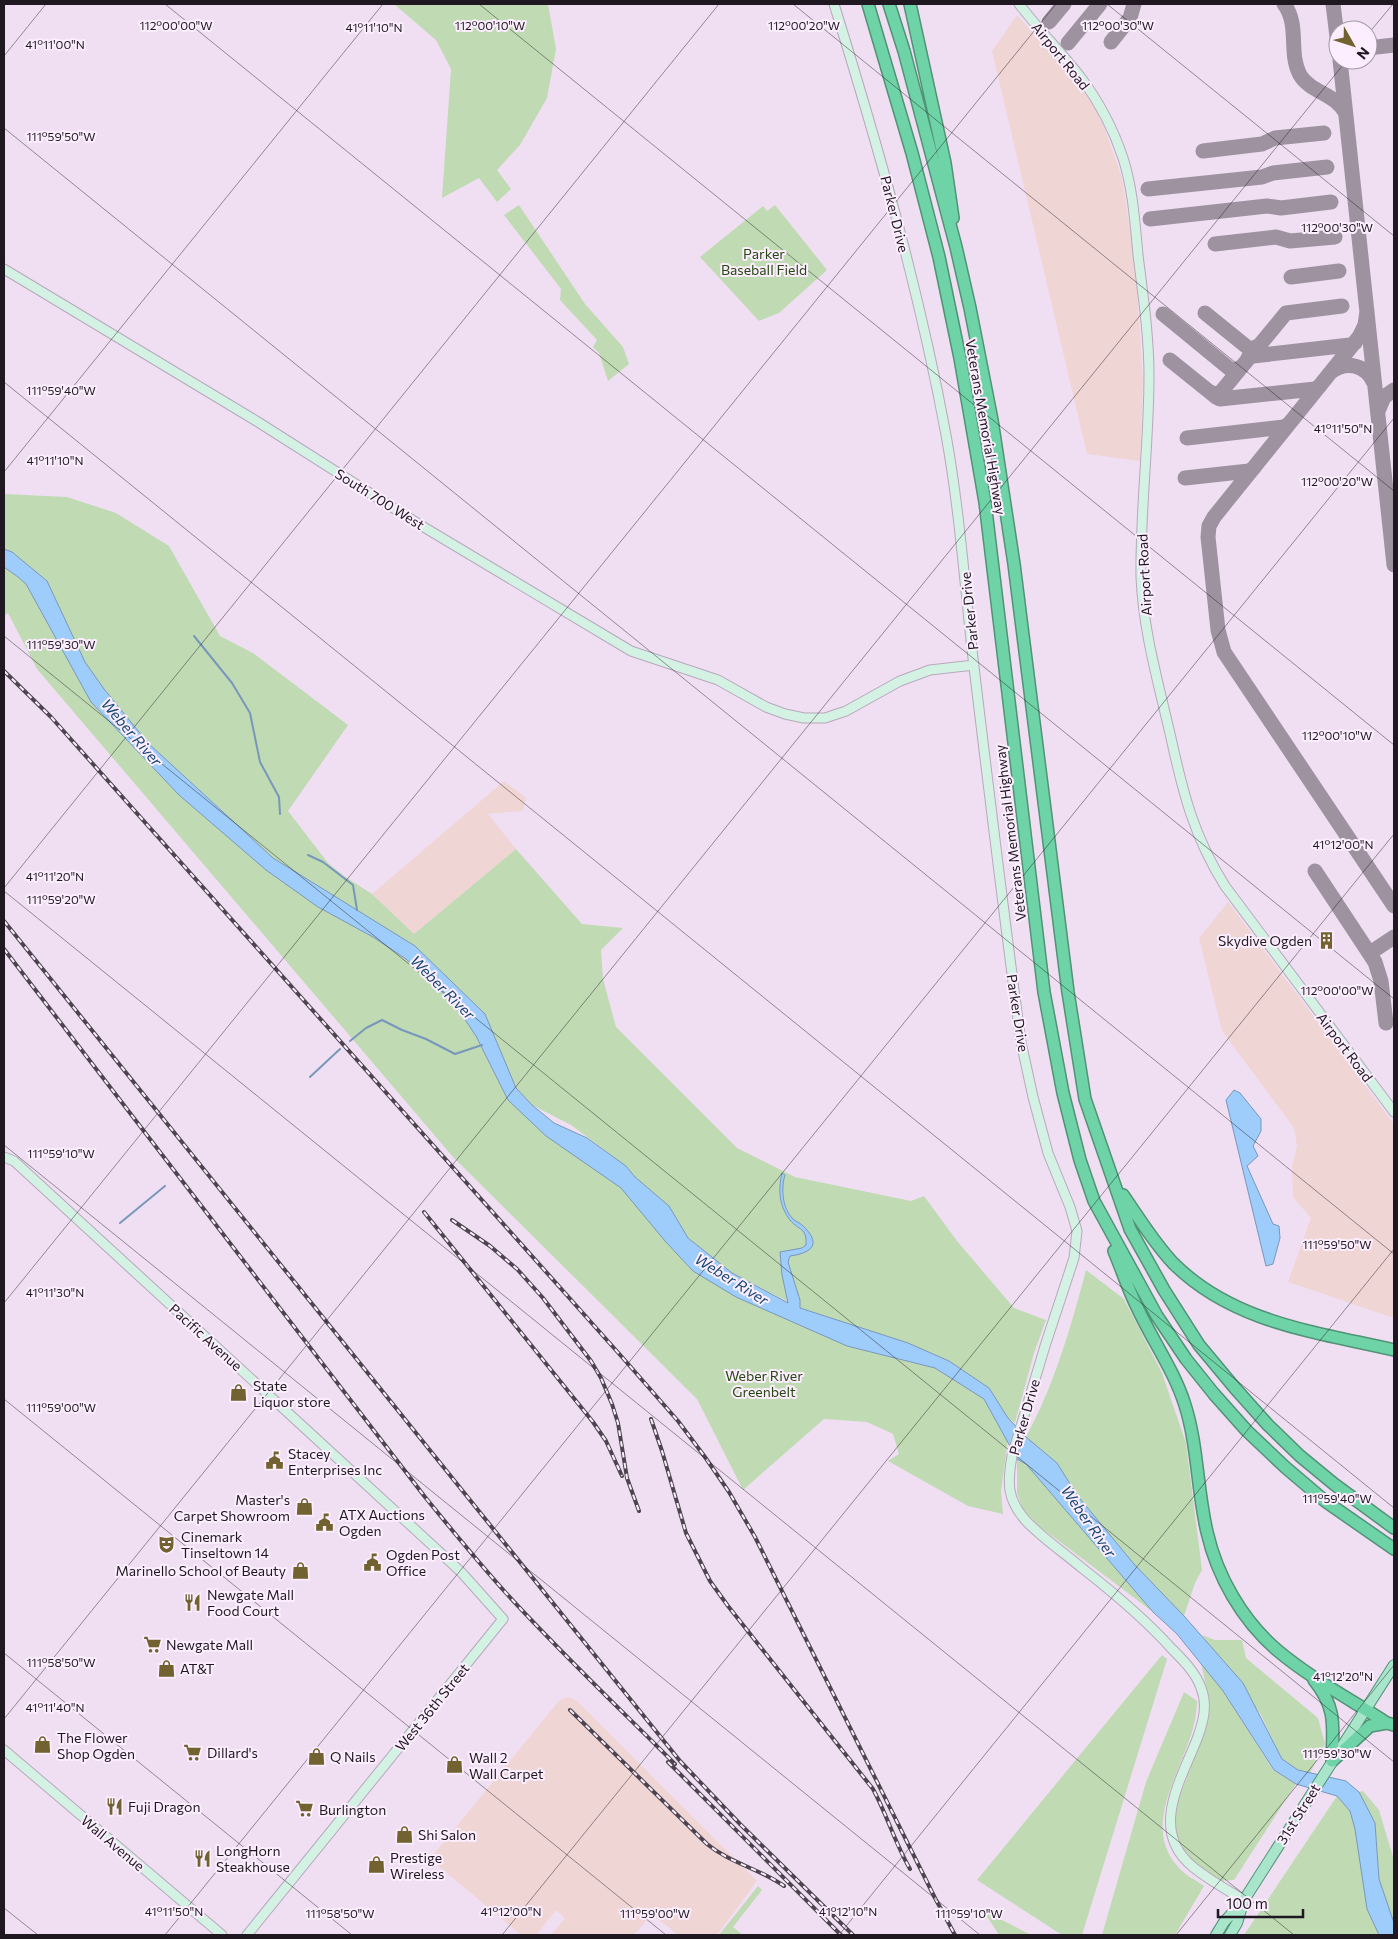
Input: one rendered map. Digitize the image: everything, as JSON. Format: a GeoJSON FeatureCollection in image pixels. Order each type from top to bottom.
{"type":"FeatureCollection","features":[{"type":"Feature","properties":{"kind":"highway","name":"Veterans Memorial Highway"},"geometry":{"type":"LineString","coordinates":[[868,4],[917,172],[939,257],[960,358],[985,502],[1044,992],[1063,1093],[1080,1160],[1094,1201],[1157,1316],[1214,1394],[1285,1467],[1325,1501],[1394,1549]]}},
{"type":"Feature","properties":{"kind":"highway","name":"Veterans Memorial Highway"},"geometry":{"type":"LineString","coordinates":[[889,4],[904,51],[956,247],[980,357],[1005,502],[1068,992],[1084,1099],[1130,1229],[1164,1290],[1200,1345],[1268,1425],[1300,1456],[1394,1528]]}},
{"type":"Feature","properties":{"kind":"highway"},"geometry":{"type":"LineString","coordinates":[[910,4],[951,195],[956,247]]}},
{"type":"Feature","properties":{"kind":"highway"},"geometry":{"type":"LineString","coordinates":[[1114,1183],[1158,1245],[1174,1263],[1200,1284],[1230,1304],[1282,1325],[1394,1350]]}},
{"type":"Feature","properties":{"kind":"highway"},"geometry":{"type":"LineString","coordinates":[[1094,1201],[1137,1307],[1171,1372],[1185,1404],[1194,1442],[1205,1524],[1215,1561],[1242,1611],[1277,1650],[1308,1673],[1390,1724]]}},
{"type":"Feature","properties":{"kind":"highway"},"geometry":{"type":"LineString","coordinates":[[1308,1673],[1325,1694],[1333,1716],[1332,1761]]}},
{"type":"Feature","properties":{"kind":"highway"},"geometry":{"type":"LineString","coordinates":[[1332,1761],[1370,1726],[1390,1724]]}},
{"type":"Feature","properties":{"kind":"main road","name":"31st Street"},"geometry":{"type":"LineString","coordinates":[[1216,1935],[1224,1922],[1244,1900],[1394,1665]]}},
{"type":"Feature","properties":{"kind":"main road"},"geometry":{"type":"LineString","coordinates":[[1230,1935],[1237,1923],[1244,1900]]}},
{"type":"Feature","properties":{"kind":"street","name":"Parker Drive"},"geometry":{"type":"LineString","coordinates":[[834,4],[875,138],[931,362],[946,437],[962,545],[974,665],[1021,1042],[1033,1098],[1048,1153],[1070,1207],[1076,1231],[1074,1258],[1012,1456],[1008,1474],[1009,1491],[1012,1502],[1019,1514],[1035,1530],[1144,1619],[1185,1662],[1199,1684],[1203,1694],[1204,1712],[1198,1736],[1174,1797],[1170,1821],[1171,1833],[1179,1852],[1194,1868],[1244,1900]]}},
{"type":"Feature","properties":{"kind":"street","name":"Airport Road"},"geometry":{"type":"LineString","coordinates":[[1019,4],[1092,93],[1105,117],[1122,157],[1128,178],[1134,213],[1149,363],[1141,579],[1152,656],[1183,793],[1192,820],[1210,861],[1225,886],[1394,1112]]}},
{"type":"Feature","properties":{"kind":"street","name":"South 700 West"},"geometry":{"type":"LineString","coordinates":[[4,269],[258,422],[417,523],[631,651],[718,680],[766,707],[804,718],[825,718],[846,711],[900,681],[930,670],[974,665]]}},
{"type":"Feature","properties":{"kind":"street","name":"Pacific Avenue"},"geometry":{"type":"LineString","coordinates":[[4,1157],[14,1161],[456,1568],[503,1619]]}},
{"type":"Feature","properties":{"kind":"street","name":"West 36th Street"},"geometry":{"type":"LineString","coordinates":[[247,1935],[503,1619]]}},
{"type":"Feature","properties":{"kind":"street","name":"Wall Avenue"},"geometry":{"type":"LineString","coordinates":[[5,1754],[222,1935]]}},
{"type":"Feature","properties":{"kind":"shaded area"},"geometry":{"type":"Polygon","coordinates":[[[1017,15],[1074,78],[1093,105],[1104,127],[1122,178],[1135,261],[1143,380],[1140,461],[1087,454],[992,51],[1017,15]]]}},
{"type":"Feature","properties":{"kind":"shaded area"},"geometry":{"type":"Polygon","coordinates":[[[504,781],[526,798],[523,811],[488,814],[516,849],[414,934],[372,894],[504,781]]]}},
{"type":"Feature","properties":{"kind":"shaded area"},"geometry":{"type":"Polygon","coordinates":[[[1228,902],[1394,1124],[1394,1318],[1288,1282],[1311,1218],[1293,1197],[1292,1167],[1297,1146],[1294,1128],[1222,1031],[1199,938],[1228,902]]]}},
{"type":"Feature","properties":{"kind":"shaded area"},"geometry":{"type":"Polygon","coordinates":[[[569,1697],[577,1701],[757,1881],[717,1935],[678,1935],[652,1914],[634,1935],[551,1935],[565,1918],[556,1910],[536,1935],[521,1935],[430,1859],[558,1702],[569,1697]]]}},
{"type":"Feature","properties":{"kind":"green space"},"geometry":{"type":"Polygon","coordinates":[[[394,4],[548,4],[556,49],[547,98],[520,145],[497,170],[511,189],[497,202],[479,178],[442,198],[451,69],[436,40],[394,4]]]}},
{"type":"Feature","properties":{"kind":"green space"},"geometry":{"type":"Polygon","coordinates":[[[519,205],[585,304],[623,347],[629,364],[608,381],[599,353],[593,347],[597,340],[560,300],[561,289],[504,215],[519,205]]]}},
{"type":"Feature","properties":{"kind":"green space","name":"Parker Baseball Field"},"geometry":{"type":"Polygon","coordinates":[[[775,205],[827,270],[779,313],[759,321],[700,257],[763,206],[767,211],[775,205]]]}},
{"type":"Feature","properties":{"kind":"green space"},"geometry":{"type":"Polygon","coordinates":[[[4,494],[67,497],[116,513],[169,546],[220,636],[253,653],[348,725],[288,811],[328,863],[372,894],[414,934],[516,849],[582,924],[623,928],[601,950],[603,979],[616,1027],[737,1148],[795,1177],[911,1201],[924,1196],[957,1241],[1014,1308],[1046,1320],[1034,1353],[1015,1423],[1008,1418],[989,1388],[949,1361],[908,1343],[800,1308],[732,1273],[688,1238],[669,1206],[635,1177],[626,1166],[571,1125],[532,1105],[516,1088],[485,1014],[415,946],[273,858],[148,743],[104,689],[85,662],[47,581],[12,552],[4,549],[4,494]]]}},
{"type":"Feature","properties":{"kind":"green space","name":"Weber River Greenbelt"},"geometry":{"type":"Polygon","coordinates":[[[4,567],[26,584],[91,702],[179,795],[266,870],[318,907],[373,937],[406,959],[454,1003],[476,1036],[508,1100],[565,1147],[622,1188],[665,1241],[693,1271],[847,1346],[935,1368],[984,1399],[1008,1440],[1001,1491],[1003,1514],[968,1506],[888,1461],[899,1454],[893,1434],[867,1422],[824,1419],[743,1490],[697,1399],[453,1157],[37,669],[8,613],[4,616],[4,567]]]}},
{"type":"Feature","properties":{"kind":"green space"},"geometry":{"type":"Polygon","coordinates":[[[1086,1270],[1124,1299],[1162,1373],[1186,1443],[1202,1570],[1195,1583],[1184,1616],[1134,1564],[1077,1495],[1057,1463],[1026,1437],[1053,1377],[1068,1334],[1086,1270]]]}},
{"type":"Feature","properties":{"kind":"green space"},"geometry":{"type":"Polygon","coordinates":[[[1017,1459],[1026,1464],[1153,1612],[1039,1526],[1023,1510],[1017,1493],[1017,1459]]]}},
{"type":"Feature","properties":{"kind":"green space"},"geometry":{"type":"Polygon","coordinates":[[[1202,1635],[1215,1640],[1242,1640],[1246,1658],[1318,1718],[1325,1744],[1310,1773],[1298,1770],[1282,1759],[1261,1715],[1202,1635]]]}},
{"type":"Feature","properties":{"kind":"green space"},"geometry":{"type":"Polygon","coordinates":[[[1162,1655],[1167,1659],[1082,1935],[1062,1935],[977,1880],[1162,1655]]]}},
{"type":"Feature","properties":{"kind":"green space"},"geometry":{"type":"Polygon","coordinates":[[[1201,1662],[1223,1691],[1273,1770],[1296,1784],[1234,1880],[1219,1881],[1196,1866],[1179,1848],[1174,1833],[1174,1812],[1206,1727],[1210,1706],[1201,1662]]]}},
{"type":"Feature","properties":{"kind":"green space"},"geometry":{"type":"Polygon","coordinates":[[[1184,1692],[1197,1701],[1196,1715],[1190,1738],[1168,1795],[1163,1833],[1168,1851],[1179,1868],[1204,1886],[1175,1935],[1102,1935],[1146,1782],[1184,1692]]]}},
{"type":"Feature","properties":{"kind":"green space"},"geometry":{"type":"Polygon","coordinates":[[[1363,1791],[1379,1810],[1394,1860],[1394,1923],[1379,1879],[1375,1823],[1359,1792],[1363,1791]]]}},
{"type":"Feature","properties":{"kind":"green space"},"geometry":{"type":"Polygon","coordinates":[[[1337,1796],[1350,1811],[1355,1829],[1367,1909],[1379,1935],[1244,1935],[1337,1796]]]}},
{"type":"Feature","properties":{"kind":"green space"},"geometry":{"type":"Polygon","coordinates":[[[758,1886],[762,1890],[733,1927],[743,1935],[719,1935],[758,1886]]]}},
{"type":"Feature","properties":{"kind":"green space"},"geometry":{"type":"Polygon","coordinates":[[[983,1910],[1031,1935],[999,1935],[983,1910]]]}},
{"type":"Feature","properties":{"kind":"water","name":"Weber River"},"geometry":{"type":"Polygon","coordinates":[[[4,549],[12,552],[47,581],[85,662],[104,689],[148,743],[273,858],[415,946],[485,1014],[516,1088],[532,1105],[554,1123],[587,1138],[626,1166],[635,1177],[669,1206],[688,1238],[732,1273],[788,1303],[782,1275],[780,1252],[802,1248],[806,1245],[806,1239],[804,1232],[786,1215],[782,1203],[780,1192],[782,1173],[785,1175],[783,1192],[789,1214],[808,1231],[813,1242],[809,1250],[790,1256],[788,1262],[800,1300],[800,1308],[908,1343],[949,1361],[989,1388],[1008,1418],[1026,1437],[1057,1463],[1077,1495],[1134,1564],[1184,1616],[1243,1683],[1282,1759],[1298,1770],[1346,1781],[1359,1792],[1375,1823],[1379,1879],[1394,1923],[1394,1935],[1379,1935],[1367,1909],[1355,1829],[1350,1811],[1337,1796],[1296,1784],[1274,1770],[1223,1691],[1177,1634],[1153,1612],[1026,1464],[1017,1459],[984,1399],[935,1368],[847,1346],[736,1297],[693,1271],[621,1188],[546,1136],[508,1100],[476,1036],[454,1003],[406,959],[373,937],[318,907],[266,870],[179,795],[91,702],[26,584],[4,567],[4,549]]]}},
{"type":"Feature","properties":{"kind":"water"},"geometry":{"type":"Polygon","coordinates":[[[1234,1090],[1240,1093],[1261,1119],[1261,1131],[1253,1146],[1258,1156],[1247,1166],[1273,1224],[1279,1226],[1280,1238],[1273,1264],[1266,1266],[1226,1100],[1234,1090]]]}},
{"type":"Feature","properties":{"kind":"waterway"},"geometry":{"type":"LineString","coordinates":[[194,636],[232,683],[250,713],[260,762],[279,797],[280,814]]}},
{"type":"Feature","properties":{"kind":"waterway"},"geometry":{"type":"LineString","coordinates":[[308,855],[323,862],[353,885],[357,910]]}},
{"type":"Feature","properties":{"kind":"waterway"},"geometry":{"type":"LineString","coordinates":[[350,1041],[366,1028],[382,1020],[455,1054],[482,1045]]}},
{"type":"Feature","properties":{"kind":"waterway"},"geometry":{"type":"LineString","coordinates":[[310,1077],[340,1049]]}},
{"type":"Feature","properties":{"kind":"waterway"},"geometry":{"type":"LineString","coordinates":[[120,1223],[165,1186]]}},
{"type":"Feature","properties":{"kind":"taxiway"},"geometry":{"type":"LineString","coordinates":[[1049,22],[1064,4]]}},
{"type":"Feature","properties":{"kind":"taxiway"},"geometry":{"type":"LineString","coordinates":[[1068,43],[1100,4]]}},
{"type":"Feature","properties":{"kind":"taxiway"},"geometry":{"type":"LineString","coordinates":[[1111,42],[1130,18],[1134,4]]}},
{"type":"Feature","properties":{"kind":"taxiway"},"geometry":{"type":"LineString","coordinates":[[1284,4],[1292,21],[1295,58],[1300,75],[1304,81],[1335,101],[1345,112]]}},
{"type":"Feature","properties":{"kind":"taxiway"},"geometry":{"type":"LineString","coordinates":[[1333,4],[1335,20]]}},
{"type":"Feature","properties":{"kind":"taxiway"},"geometry":{"type":"LineString","coordinates":[[1378,47],[1394,45]]}},
{"type":"Feature","properties":{"kind":"taxiway"},"geometry":{"type":"LineString","coordinates":[[1341,70],[1394,565]]}},
{"type":"Feature","properties":{"kind":"taxiway"},"geometry":{"type":"LineString","coordinates":[[1203,151],[1262,144],[1275,138],[1324,133]]}},
{"type":"Feature","properties":{"kind":"taxiway"},"geometry":{"type":"LineString","coordinates":[[1148,189],[1262,177],[1273,173],[1327,167]]}},
{"type":"Feature","properties":{"kind":"taxiway"},"geometry":{"type":"LineString","coordinates":[[1150,219],[1267,206],[1281,208],[1331,202]]}},
{"type":"Feature","properties":{"kind":"taxiway"},"geometry":{"type":"LineString","coordinates":[[1215,244],[1276,237],[1290,241],[1335,237]]}},
{"type":"Feature","properties":{"kind":"taxiway"},"geometry":{"type":"LineString","coordinates":[[1291,277],[1339,271]]}},
{"type":"Feature","properties":{"kind":"taxiway"},"geometry":{"type":"LineString","coordinates":[[1210,392],[1215,394],[1221,392],[1286,313],[1342,306]]}},
{"type":"Feature","properties":{"kind":"taxiway"},"geometry":{"type":"LineString","coordinates":[[1367,311],[1365,325],[1359,337],[1214,517],[1209,526],[1208,537],[1218,630],[1224,652],[1394,906]]}},
{"type":"Feature","properties":{"kind":"taxiway"},"geometry":{"type":"LineString","coordinates":[[1205,313],[1247,347],[1252,349],[1258,346]]}},
{"type":"Feature","properties":{"kind":"taxiway"},"geometry":{"type":"LineString","coordinates":[[1163,314],[1230,369],[1236,370],[1241,367]]}},
{"type":"Feature","properties":{"kind":"taxiway"},"geometry":{"type":"LineString","coordinates":[[1248,358],[1355,343]]}},
{"type":"Feature","properties":{"kind":"taxiway"},"geometry":{"type":"LineString","coordinates":[[1170,360],[1220,399],[1315,389],[1320,386]]}},
{"type":"Feature","properties":{"kind":"taxiway"},"geometry":{"type":"LineString","coordinates":[[1331,372],[1343,366],[1355,366],[1366,372],[1374,383]]}},
{"type":"Feature","properties":{"kind":"taxiway"},"geometry":{"type":"LineString","coordinates":[[1378,411],[1384,397],[1394,390]]}},
{"type":"Feature","properties":{"kind":"taxiway"},"geometry":{"type":"LineString","coordinates":[[1187,438],[1284,427],[1289,424]]}},
{"type":"Feature","properties":{"kind":"taxiway"},"geometry":{"type":"LineString","coordinates":[[1185,478],[1249,471],[1254,468]]}},
{"type":"Feature","properties":{"kind":"taxiway"},"geometry":{"type":"LineString","coordinates":[[1315,871],[1375,962],[1381,981],[1386,1023]]}},
{"type":"Feature","properties":{"kind":"taxiway"},"geometry":{"type":"LineString","coordinates":[[1370,953],[1394,937]]}},
{"type":"Feature","properties":{"kind":"railway"},"geometry":{"type":"LineString","coordinates":[[4,671],[51,717],[678,1421],[729,1492],[755,1537],[955,1935]]}},
{"type":"Feature","properties":{"kind":"railway"},"geometry":{"type":"LineString","coordinates":[[4,921],[680,1761],[740,1824],[853,1935]]}},
{"type":"Feature","properties":{"kind":"railway"},"geometry":{"type":"LineString","coordinates":[[4,949],[425,1497],[526,1615],[675,1764]]}},
{"type":"Feature","properties":{"kind":"railway"},"geometry":{"type":"LineString","coordinates":[[424,1212],[593,1422],[606,1441],[622,1476]]}},
{"type":"Feature","properties":{"kind":"railway"},"geometry":{"type":"LineString","coordinates":[[452,1220],[490,1246],[517,1269],[543,1298],[591,1361],[601,1378],[612,1404],[618,1423],[627,1478],[639,1511]]}},
{"type":"Feature","properties":{"kind":"railway"},"geometry":{"type":"LineString","coordinates":[[651,1419],[686,1533],[710,1581],[873,1789],[910,1869]]}},
{"type":"Feature","properties":{"kind":"railway"},"geometry":{"type":"LineString","coordinates":[[570,1710],[707,1844],[725,1856],[784,1886]]}},
{"type":"Feature","properties":{"kind":"railway"},"geometry":{"type":"LineString","coordinates":[[668,1762],[841,1935]]}},
{"type":"Feature","properties":{"kind":"place","name":"Skydive Ogden"},"geometry":{"type":"Point","coordinates":[1326,940]}},
{"type":"Feature","properties":{"kind":"place","name":"State Liquor store"},"geometry":{"type":"Point","coordinates":[239,1393]}},
{"type":"Feature","properties":{"kind":"place","name":"Stacey Enterprises Inc"},"geometry":{"type":"Point","coordinates":[274,1461]}},
{"type":"Feature","properties":{"kind":"place","name":"Master's Carpet Showroom"},"geometry":{"type":"Point","coordinates":[304,1507]}},
{"type":"Feature","properties":{"kind":"place","name":"ATX Auctions Ogden"},"geometry":{"type":"Point","coordinates":[325,1522]}},
{"type":"Feature","properties":{"kind":"place","name":"Cinemark Tinseltown 14"},"geometry":{"type":"Point","coordinates":[167,1544]}},
{"type":"Feature","properties":{"kind":"place","name":"Ogden Post Office"},"geometry":{"type":"Point","coordinates":[372,1562]}},
{"type":"Feature","properties":{"kind":"place","name":"Marinello School of Beauty"},"geometry":{"type":"Point","coordinates":[300,1570]}},
{"type":"Feature","properties":{"kind":"place","name":"Newgate Mall Food Court"},"geometry":{"type":"Point","coordinates":[193,1602]}},
{"type":"Feature","properties":{"kind":"place","name":"Newgate Mall"},"geometry":{"type":"Point","coordinates":[152,1644]}},
{"type":"Feature","properties":{"kind":"place","name":"AT&T"},"geometry":{"type":"Point","coordinates":[166,1668]}},
{"type":"Feature","properties":{"kind":"place","name":"The Flower Shop Ogden"},"geometry":{"type":"Point","coordinates":[43,1745]}},
{"type":"Feature","properties":{"kind":"place","name":"Dillard's"},"geometry":{"type":"Point","coordinates":[193,1752]}},
{"type":"Feature","properties":{"kind":"place","name":"Q Nails"},"geometry":{"type":"Point","coordinates":[316,1756]}},
{"type":"Feature","properties":{"kind":"place","name":"Wall 2 Wall Carpet"},"geometry":{"type":"Point","coordinates":[455,1765]}},
{"type":"Feature","properties":{"kind":"place","name":"Fuji Dragon"},"geometry":{"type":"Point","coordinates":[114,1806]}},
{"type":"Feature","properties":{"kind":"place","name":"Burlington"},"geometry":{"type":"Point","coordinates":[305,1809]}},
{"type":"Feature","properties":{"kind":"place","name":"Shi Salon"},"geometry":{"type":"Point","coordinates":[404,1834]}},
{"type":"Feature","properties":{"kind":"place","name":"LongHorn Steakhouse"},"geometry":{"type":"Point","coordinates":[202,1858]}},
{"type":"Feature","properties":{"kind":"place","name":"Prestige Wireless"},"geometry":{"type":"Point","coordinates":[376,1865]}}]}
